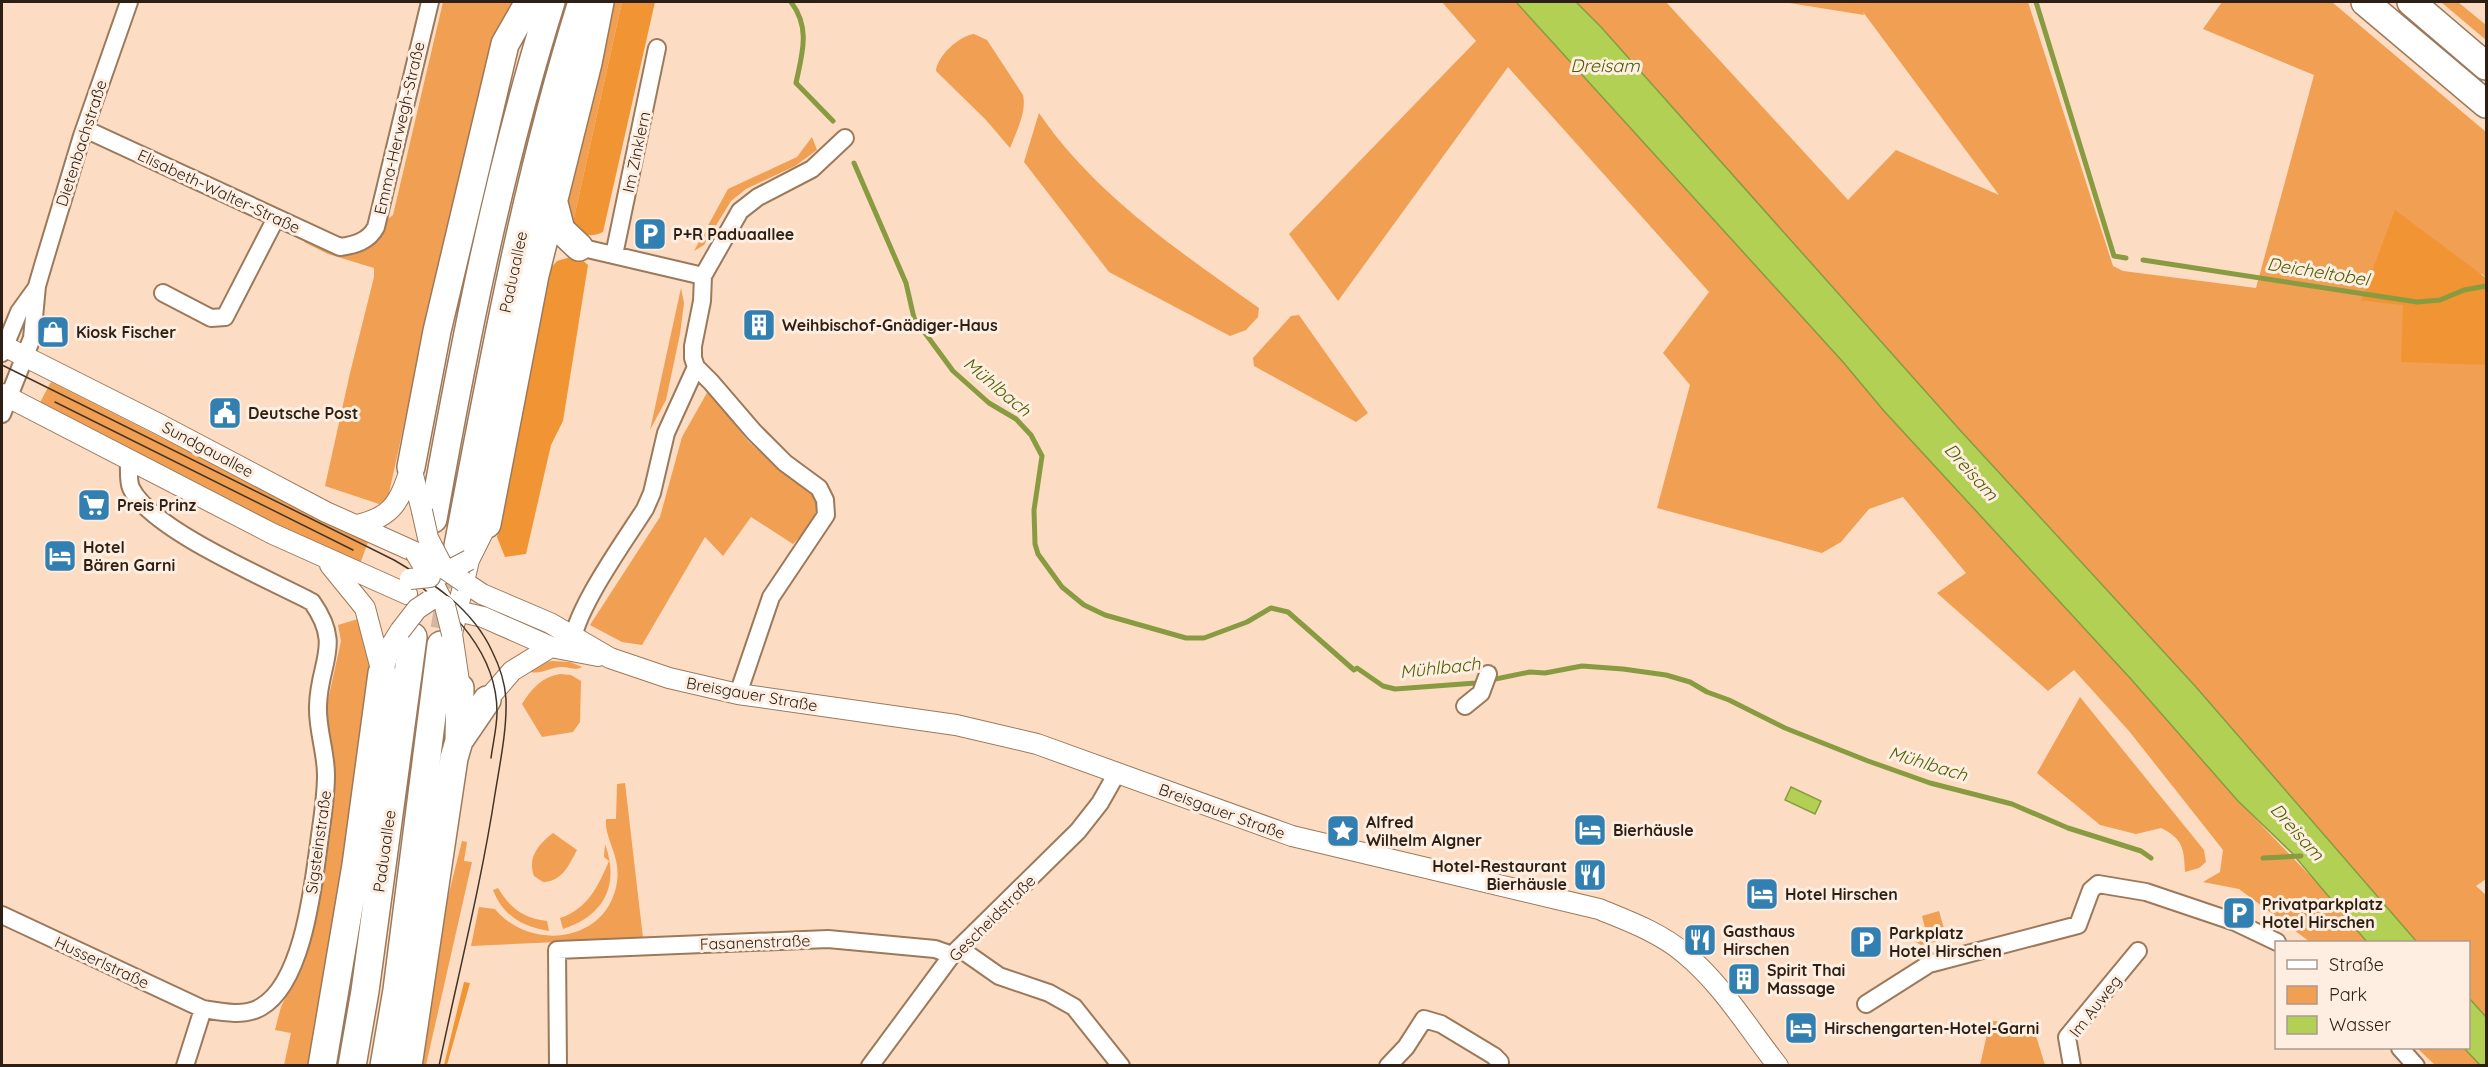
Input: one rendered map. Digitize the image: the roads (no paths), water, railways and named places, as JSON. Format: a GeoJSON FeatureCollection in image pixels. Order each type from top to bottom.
{"type":"FeatureCollection","features":[{"type":"Feature","properties":{"kind":"highway"},"geometry":{"type":"LineString","coordinates":[[411,467],[437,331],[505,44],[529,2]]}},
{"type":"Feature","properties":{"kind":"highway","name":"Paduaallee"},"geometry":{"type":"LineString","coordinates":[[427,515],[493,221],[533,58],[551,2]]}},
{"type":"Feature","properties":{"kind":"highway","name":"Paduaallee"},"geometry":{"type":"LineString","coordinates":[[473,544],[488,390],[523,226],[560,72],[582,2]]}},
{"type":"Feature","properties":{"kind":"highway"},"geometry":{"type":"LineString","coordinates":[[473,544],[553,198],[588,63],[600,2]]}},
{"type":"Feature","properties":{"kind":"highway"},"geometry":{"type":"LineString","coordinates":[[2365,2],[2487,104]]}},
{"type":"Feature","properties":{"kind":"highway"},"geometry":{"type":"LineString","coordinates":[[2411,2],[2487,65]]}},
{"type":"Feature","properties":{"kind":"highway"},"geometry":{"type":"LineString","coordinates":[[2440,2],[2487,65]]}},
{"type":"Feature","properties":{"kind":"highway"},"geometry":{"type":"LineString","coordinates":[[535,275],[550,258],[579,247],[561,230],[553,198]]}},
{"type":"Feature","properties":{"kind":"highway","name":"Paduaallee"},"geometry":{"type":"LineString","coordinates":[[352,1065],[365,991],[407,634]]}},
{"type":"Feature","properties":{"kind":"highway"},"geometry":{"type":"LineString","coordinates":[[453,657],[459,741]]}},
{"type":"Feature","properties":{"kind":"highway","name":"Paduaallee"},"geometry":{"type":"LineString","coordinates":[[384,1065],[453,657]]}},
{"type":"Feature","properties":{"kind":"highway"},"geometry":{"type":"LineString","coordinates":[[322,1065],[356,865],[382,673]]}},
{"type":"Feature","properties":{"kind":"highway"},"geometry":{"type":"LineString","coordinates":[[408,1065],[454,758],[459,741],[487,700]]}},
{"type":"Feature","properties":{"kind":"street","name":"Dietenbachstraße"},"geometry":{"type":"LineString","coordinates":[[6,397],[27,357],[32,338],[37,286],[85,129],[129,2]]}},
{"type":"Feature","properties":{"kind":"street","name":"Emma-Herwegh-Straße"},"geometry":{"type":"LineString","coordinates":[[354,245],[372,234],[376,227],[430,2]]}},
{"type":"Feature","properties":{"kind":"street","name":"Im Zinklern"},"geometry":{"type":"LineString","coordinates":[[614,255],[657,48]]}},
{"type":"Feature","properties":{"kind":"street","name":"Elisabeth-Walter-Straße"},"geometry":{"type":"LineString","coordinates":[[85,129],[340,247],[354,245]]}},
{"type":"Feature","properties":{"kind":"street"},"geometry":{"type":"LineString","coordinates":[[738,694],[771,597],[826,515],[825,500],[819,488],[785,463],[765,444],[696,367],[693,346],[702,301],[703,276],[740,211],[758,197],[812,169],[845,138]]}},
{"type":"Feature","properties":{"kind":"street"},"geometry":{"type":"LineString","coordinates":[[163,293],[211,318],[225,317],[276,218]]}},
{"type":"Feature","properties":{"kind":"street"},"geometry":{"type":"LineString","coordinates":[[579,247],[703,276]]}},
{"type":"Feature","properties":{"kind":"street","name":"Dietenbachstraße"},"geometry":{"type":"LineString","coordinates":[[3,348],[19,312],[37,286]]}},
{"type":"Feature","properties":{"kind":"street","name":"Sundgauallee"},"geometry":{"type":"LineString","coordinates":[[3,348],[27,357],[326,512],[415,552],[457,594]]}},
{"type":"Feature","properties":{"kind":"street"},"geometry":{"type":"LineString","coordinates":[[571,643],[593,594],[645,509],[652,493],[666,433],[696,367]]}},
{"type":"Feature","properties":{"kind":"street"},"geometry":{"type":"LineString","coordinates":[[6,397],[129,461],[354,572],[409,586],[457,594]]}},
{"type":"Feature","properties":{"kind":"street","name":"Sigsteinstraße"},"geometry":{"type":"LineString","coordinates":[[129,461],[130,487],[151,512],[192,541],[312,602],[324,618],[328,633],[328,651],[318,706],[324,745],[325,803],[302,938],[282,986],[273,998],[259,1009],[227,1014],[203,1009]]}},
{"type":"Feature","properties":{"kind":"street"},"geometry":{"type":"LineString","coordinates":[[411,467],[427,515],[428,538],[457,594]]}},
{"type":"Feature","properties":{"kind":"street"},"geometry":{"type":"LineString","coordinates":[[357,525],[373,521],[394,507],[402,494],[411,467]]}},
{"type":"Feature","properties":{"kind":"street"},"geometry":{"type":"LineString","coordinates":[[453,657],[457,594],[473,544]]}},
{"type":"Feature","properties":{"kind":"street"},"geometry":{"type":"LineString","coordinates":[[324,558],[365,608],[382,673]]}},
{"type":"Feature","properties":{"kind":"street"},"geometry":{"type":"LineString","coordinates":[[382,673],[390,647],[407,634],[417,609],[457,594]]}},
{"type":"Feature","properties":{"kind":"street","name":"Breisgauer Straße"},"geometry":{"type":"LineString","coordinates":[[457,594],[551,647],[571,643]]}},
{"type":"Feature","properties":{"kind":"street","name":"Breisgauer Straße"},"geometry":{"type":"LineString","coordinates":[[457,594],[571,643],[669,678],[738,694],[956,726],[1046,747],[1292,836],[1599,909],[1647,929],[1679,949],[1706,973],[1778,1065]]}},
{"type":"Feature","properties":{"kind":"street"},"geometry":{"type":"LineString","coordinates":[[487,700],[512,671],[551,647]]}},
{"type":"Feature","properties":{"kind":"street"},"geometry":{"type":"LineString","coordinates":[[1464,705],[1481,693],[1488,674]]}},
{"type":"Feature","properties":{"kind":"street","name":"Gescheidstraße"},"geometry":{"type":"LineString","coordinates":[[870,1065],[955,952],[1078,831],[1100,803],[1117,773]]}},
{"type":"Feature","properties":{"kind":"street"},"geometry":{"type":"LineString","coordinates":[[1866,1004],[1929,964],[2078,925],[2091,890],[2098,884],[2163,897],[2235,922],[2275,941]]}},
{"type":"Feature","properties":{"kind":"street","name":"Husserlstraße"},"geometry":{"type":"LineString","coordinates":[[2,915],[203,1009]]}},
{"type":"Feature","properties":{"kind":"street","name":"Fasanenstraße"},"geometry":{"type":"LineString","coordinates":[[558,1065],[557,950],[828,939],[955,952],[999,976],[1049,993],[1074,1007],[1121,1065]]}},
{"type":"Feature","properties":{"kind":"street","name":"Im Auweg"},"geometry":{"type":"LineString","coordinates":[[2072,1065],[2067,1037],[2138,951]]}},
{"type":"Feature","properties":{"kind":"street"},"geometry":{"type":"LineString","coordinates":[[185,1065],[203,1009]]}},
{"type":"Feature","properties":{"kind":"street"},"geometry":{"type":"LineString","coordinates":[[1388,1065],[1406,1047],[1424,1019],[1441,1024],[1500,1062]]}},
{"type":"Feature","properties":{"kind":"street"},"geometry":{"type":"LineString","coordinates":[[2402,1049],[2416,1065]]}},
{"type":"Feature","properties":{"kind":"water","name":"Dreisam"},"geometry":{"type":"Polygon","coordinates":[[[1516,2],[1576,2],[1601,27],[1959,429],[2196,687],[2416,941],[2366,941],[2292,853],[2238,801],[2130,678],[1884,411],[1843,362],[1516,2]]]}},
{"type":"Feature","properties":{"kind":"water"},"geometry":{"type":"Polygon","coordinates":[[[1791,787],[1821,801],[1815,814],[1785,800],[1791,787]]]}},
{"type":"Feature","properties":{"kind":"water"},"geometry":{"type":"Polygon","coordinates":[[[2470,999],[2486,1017],[2486,1065],[2480,1065],[2465,1049],[2470,1049],[2470,999]]]}},
{"type":"Feature","properties":{"kind":"waterway","name":"Mühlbach"},"geometry":{"type":"LineString","coordinates":[[791,2],[803,31],[796,83],[833,121]]}},
{"type":"Feature","properties":{"kind":"waterway","name":"Deicheltobel"},"geometry":{"type":"LineString","coordinates":[[2036,2],[2114,256],[2126,258]]}},
{"type":"Feature","properties":{"kind":"waterway","name":"Mühlbach"},"geometry":{"type":"LineString","coordinates":[[854,163],[906,283],[914,318],[953,371],[989,403],[1016,419],[1031,435],[1042,456],[1034,510],[1035,544],[1038,554],[1062,587],[1084,605],[1105,615],[1186,638],[1204,638],[1247,622],[1271,608],[1288,612],[1354,670],[1357,668],[1383,686],[1395,689],[1476,683],[1530,672],[1545,673],[1582,666],[1666,675],[1690,682],[1785,728],[1868,761],[1930,783],[2012,804],[2068,828],[2141,851],[2151,858]]}},
{"type":"Feature","properties":{"kind":"waterway","name":"Deicheltobel"},"geometry":{"type":"LineString","coordinates":[[2143,260],[2417,302],[2440,300],[2464,290],[2486,286]]}},
{"type":"Feature","properties":{"kind":"waterway","name":"Mühlbach"},"geometry":{"type":"LineString","coordinates":[[2263,858],[2301,856]]}},
{"type":"Feature","properties":{"kind":"tunnel"},"geometry":{"type":"LineString","coordinates":[[444,629],[458,548]]}},
{"type":"Feature","properties":{"kind":"tram line"},"geometry":{"type":"LineString","coordinates":[[2,365],[394,560],[450,598],[474,622],[484,636],[497,662],[504,687],[506,699],[504,735],[483,862],[439,1066]]}},
{"type":"Feature","properties":{"kind":"tram line"},"geometry":{"type":"LineString","coordinates":[[55,402],[353,550]]}},
{"type":"Feature","properties":{"kind":"tram line"},"geometry":{"type":"LineString","coordinates":[[407,577],[456,618],[481,652],[495,691],[497,712],[491,758]]}},
{"type":"Feature","properties":{"kind":"place","name":"P+R Paduaallee"},"geometry":{"type":"Point","coordinates":[650,234]}},
{"type":"Feature","properties":{"kind":"place","name":"Weihbischof-Gnädiger-Haus"},"geometry":{"type":"Point","coordinates":[759,325]}},
{"type":"Feature","properties":{"kind":"place","name":"Kiosk Fischer"},"geometry":{"type":"Point","coordinates":[53,332]}},
{"type":"Feature","properties":{"kind":"place","name":"Deutsche Post"},"geometry":{"type":"Point","coordinates":[225,413]}},
{"type":"Feature","properties":{"kind":"place","name":"Preis Prinz"},"geometry":{"type":"Point","coordinates":[94,505]}},
{"type":"Feature","properties":{"kind":"place","name":"Hotel Bären Garni"},"geometry":{"type":"Point","coordinates":[60,556]}},
{"type":"Feature","properties":{"kind":"place","name":"Bierhäusle"},"geometry":{"type":"Point","coordinates":[1590,830]}},
{"type":"Feature","properties":{"kind":"place","name":"Alfred Wilhelm Algner"},"geometry":{"type":"Point","coordinates":[1343,831]}},
{"type":"Feature","properties":{"kind":"place","name":"Hotel-Restaurant Bierhäusle"},"geometry":{"type":"Point","coordinates":[1590,875]}},
{"type":"Feature","properties":{"kind":"place","name":"Hotel Hirschen"},"geometry":{"type":"Point","coordinates":[1762,894]}},
{"type":"Feature","properties":{"kind":"place","name":"Privatparkplatz Hotel Hirschen"},"geometry":{"type":"Point","coordinates":[2239,913]}},
{"type":"Feature","properties":{"kind":"place","name":"Gasthaus Hirschen"},"geometry":{"type":"Point","coordinates":[1700,940]}},
{"type":"Feature","properties":{"kind":"place","name":"Parkplatz Hotel Hirschen"},"geometry":{"type":"Point","coordinates":[1866,942]}},
{"type":"Feature","properties":{"kind":"place","name":"Spirit Thai Massage"},"geometry":{"type":"Point","coordinates":[1744,979]}},
{"type":"Feature","properties":{"kind":"place","name":"Hirschengarten-Hotel-Garni"},"geometry":{"type":"Point","coordinates":[1801,1028]}}]}
